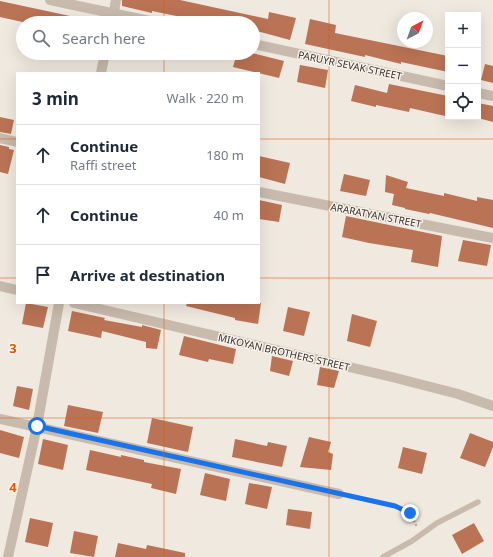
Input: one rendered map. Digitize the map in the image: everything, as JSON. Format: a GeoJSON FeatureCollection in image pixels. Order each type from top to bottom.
{"type":"FeatureCollection","features":[{"type":"Feature","properties":{"kind":"street"},"geometry":{"type":"LineString","coordinates":[[50,0],[106,16]]}},
{"type":"Feature","properties":{"kind":"street"},"geometry":{"type":"LineString","coordinates":[[113,16],[116,0]]}},
{"type":"Feature","properties":{"kind":"street","name":"PARUYR SEVAK STREET"},"geometry":{"type":"LineString","coordinates":[[260,46],[445,85]]}},
{"type":"Feature","properties":{"kind":"street"},"geometry":{"type":"LineString","coordinates":[[101,72],[104,60]]}},
{"type":"Feature","properties":{"kind":"street"},"geometry":{"type":"LineString","coordinates":[[481,94],[493,96]]}},
{"type":"Feature","properties":{"kind":"street"},"geometry":{"type":"LineString","coordinates":[[0,138],[16,142]]}},
{"type":"Feature","properties":{"kind":"street","name":"ARARATYAN STREET"},"geometry":{"type":"LineString","coordinates":[[260,192],[493,238]]}},
{"type":"Feature","properties":{"kind":"street"},"geometry":{"type":"LineString","coordinates":[[0,286],[16,290]]}},
{"type":"Feature","properties":{"kind":"street"},"geometry":{"type":"LineString","coordinates":[[8,557],[37,426],[59,304]]}},
{"type":"Feature","properties":{"kind":"street","name":"MIKOYAN BROTHERS STREET"},"geometry":{"type":"LineString","coordinates":[[78,304],[392,377],[458,394],[493,406]]}},
{"type":"Feature","properties":{"kind":"street"},"geometry":{"type":"LineString","coordinates":[[0,419],[339,494]]}},
{"type":"Feature","properties":{"kind":"lane"},"geometry":{"type":"LineString","coordinates":[[384,557],[412,541],[436,523],[478,502]]}},
{"type":"Feature","properties":{"kind":"path"},"geometry":{"type":"LineString","coordinates":[[339,494],[395,506],[410,513],[417,526],[412,541]]}},
{"type":"Feature","properties":{"kind":"building"},"geometry":{"type":"Polygon","coordinates":[[[122,0],[180,0],[254,16],[177,16],[152,11],[152,13],[122,6],[122,0]]]}},
{"type":"Feature","properties":{"kind":"building"},"geometry":{"type":"Polygon","coordinates":[[[0,1],[70,16],[16,16],[16,21],[0,17],[0,1]]]}},
{"type":"Feature","properties":{"kind":"building"},"geometry":{"type":"Polygon","coordinates":[[[269,12],[296,18],[290,40],[260,32],[260,17],[268,19],[269,12]]]}},
{"type":"Feature","properties":{"kind":"building"},"geometry":{"type":"Polygon","coordinates":[[[310,19],[336,25],[335,33],[397,46],[397,48],[409,48],[445,55],[445,71],[401,62],[401,64],[365,55],[365,57],[305,44],[310,19]]]}},
{"type":"Feature","properties":{"kind":"building"},"geometry":{"type":"Polygon","coordinates":[[[260,55],[284,61],[279,78],[260,73],[260,72],[233,67],[235,60],[260,60],[260,55]]]}},
{"type":"Feature","properties":{"kind":"building"},"geometry":{"type":"Polygon","coordinates":[[[485,64],[493,66],[493,83],[481,80],[485,64]]]}},
{"type":"Feature","properties":{"kind":"building"},"geometry":{"type":"Polygon","coordinates":[[[300,65],[328,70],[325,88],[297,82],[300,65]]]}},
{"type":"Feature","properties":{"kind":"building"},"geometry":{"type":"Polygon","coordinates":[[[389,84],[445,95],[445,116],[410,108],[409,112],[376,105],[376,107],[351,101],[355,85],[387,93],[389,84]]]}},
{"type":"Feature","properties":{"kind":"building"},"geometry":{"type":"Polygon","coordinates":[[[481,104],[493,106],[493,122],[481,119],[481,104]]]}},
{"type":"Feature","properties":{"kind":"building"},"geometry":{"type":"Polygon","coordinates":[[[0,117],[14,120],[11,134],[0,132],[0,117]]]}},
{"type":"Feature","properties":{"kind":"building"},"geometry":{"type":"Polygon","coordinates":[[[0,145],[14,150],[8,174],[0,172],[0,145]]]}},
{"type":"Feature","properties":{"kind":"building"},"geometry":{"type":"Polygon","coordinates":[[[260,156],[290,163],[285,184],[260,177],[260,156]]]}},
{"type":"Feature","properties":{"kind":"building"},"geometry":{"type":"Polygon","coordinates":[[[344,174],[370,180],[366,196],[340,191],[344,174]]]}},
{"type":"Feature","properties":{"kind":"building"},"geometry":{"type":"Polygon","coordinates":[[[386,175],[408,182],[406,188],[444,196],[444,193],[477,201],[477,197],[493,200],[493,228],[392,205],[394,194],[385,192],[386,175]]]}},
{"type":"Feature","properties":{"kind":"building"},"geometry":{"type":"Polygon","coordinates":[[[260,200],[282,205],[279,222],[260,219],[260,200]]]}},
{"type":"Feature","properties":{"kind":"building"},"geometry":{"type":"Polygon","coordinates":[[[346,216],[442,236],[438,267],[411,262],[413,250],[342,237],[346,216]]]}},
{"type":"Feature","properties":{"kind":"building"},"geometry":{"type":"Polygon","coordinates":[[[463,240],[491,245],[487,266],[458,261],[463,240]]]}},
{"type":"Feature","properties":{"kind":"building"},"geometry":{"type":"Polygon","coordinates":[[[261,303],[258,324],[235,320],[235,318],[186,306],[187,304],[261,303]]]}},
{"type":"Feature","properties":{"kind":"building"},"geometry":{"type":"Polygon","coordinates":[[[26,304],[48,307],[43,328],[22,324],[26,304]]]}},
{"type":"Feature","properties":{"kind":"building"},"geometry":{"type":"Polygon","coordinates":[[[288,307],[310,312],[304,336],[283,331],[288,307]]]}},
{"type":"Feature","properties":{"kind":"building"},"geometry":{"type":"Polygon","coordinates":[[[72,311],[105,318],[104,320],[142,327],[142,325],[161,330],[157,349],[146,348],[146,342],[102,331],[101,338],[68,331],[72,311]]]}},
{"type":"Feature","properties":{"kind":"building"},"geometry":{"type":"Polygon","coordinates":[[[352,314],[377,321],[370,347],[347,341],[352,314]]]}},
{"type":"Feature","properties":{"kind":"building"},"geometry":{"type":"Polygon","coordinates":[[[184,336],[236,349],[233,364],[209,359],[208,362],[179,355],[184,336]]]}},
{"type":"Feature","properties":{"kind":"building"},"geometry":{"type":"Polygon","coordinates":[[[272,356],[293,361],[289,376],[270,371],[272,356]]]}},
{"type":"Feature","properties":{"kind":"building"},"geometry":{"type":"Polygon","coordinates":[[[320,367],[339,371],[334,388],[317,385],[320,367]]]}},
{"type":"Feature","properties":{"kind":"building"},"geometry":{"type":"Polygon","coordinates":[[[17,386],[33,389],[29,410],[13,406],[17,386]]]}},
{"type":"Feature","properties":{"kind":"building"},"geometry":{"type":"Polygon","coordinates":[[[68,405],[103,412],[98,433],[64,426],[68,405]]]}},
{"type":"Feature","properties":{"kind":"building"},"geometry":{"type":"Polygon","coordinates":[[[152,418],[193,427],[188,452],[147,443],[152,418]]]}},
{"type":"Feature","properties":{"kind":"building"},"geometry":{"type":"Polygon","coordinates":[[[0,430],[24,437],[19,458],[0,453],[0,430]]]}},
{"type":"Feature","properties":{"kind":"building"},"geometry":{"type":"Polygon","coordinates":[[[470,433],[493,442],[493,447],[485,467],[460,458],[470,433]]]}},
{"type":"Feature","properties":{"kind":"building"},"geometry":{"type":"Polygon","coordinates":[[[309,437],[331,442],[328,452],[333,454],[331,470],[300,467],[309,437]]]}},
{"type":"Feature","properties":{"kind":"building"},"geometry":{"type":"Polygon","coordinates":[[[43,439],[68,445],[63,470],[38,464],[43,439]]]}},
{"type":"Feature","properties":{"kind":"building"},"geometry":{"type":"Polygon","coordinates":[[[235,439],[267,446],[268,442],[287,446],[282,467],[232,457],[235,439]]]}},
{"type":"Feature","properties":{"kind":"building"},"geometry":{"type":"Polygon","coordinates":[[[403,447],[427,453],[422,474],[398,468],[403,447]]]}},
{"type":"Feature","properties":{"kind":"building"},"geometry":{"type":"Polygon","coordinates":[[[90,450],[121,457],[121,455],[144,460],[144,462],[181,469],[176,494],[151,488],[152,484],[86,470],[90,450]]]}},
{"type":"Feature","properties":{"kind":"building"},"geometry":{"type":"Polygon","coordinates":[[[205,473],[230,479],[226,501],[200,495],[205,473]]]}},
{"type":"Feature","properties":{"kind":"building"},"geometry":{"type":"Polygon","coordinates":[[[249,483],[272,487],[267,509],[245,504],[249,483]]]}},
{"type":"Feature","properties":{"kind":"building"},"geometry":{"type":"Polygon","coordinates":[[[288,509],[312,512],[310,529],[286,525],[288,509]]]}},
{"type":"Feature","properties":{"kind":"building"},"geometry":{"type":"Polygon","coordinates":[[[30,518],[53,523],[48,547],[25,542],[30,518]]]}},
{"type":"Feature","properties":{"kind":"building"},"geometry":{"type":"Polygon","coordinates":[[[474,523],[484,541],[462,554],[452,535],[474,523]]]}},
{"type":"Feature","properties":{"kind":"building"},"geometry":{"type":"Polygon","coordinates":[[[74,531],[98,536],[94,557],[70,553],[74,531]]]}},
{"type":"Feature","properties":{"kind":"building"},"geometry":{"type":"Polygon","coordinates":[[[118,543],[146,549],[147,545],[185,553],[185,557],[115,557],[118,543]]]}},
{"type":"Feature","properties":{"kind":"route"},"geometry":{"type":"LineString","coordinates":[[37,426],[395,506],[410,513]]}}]}
